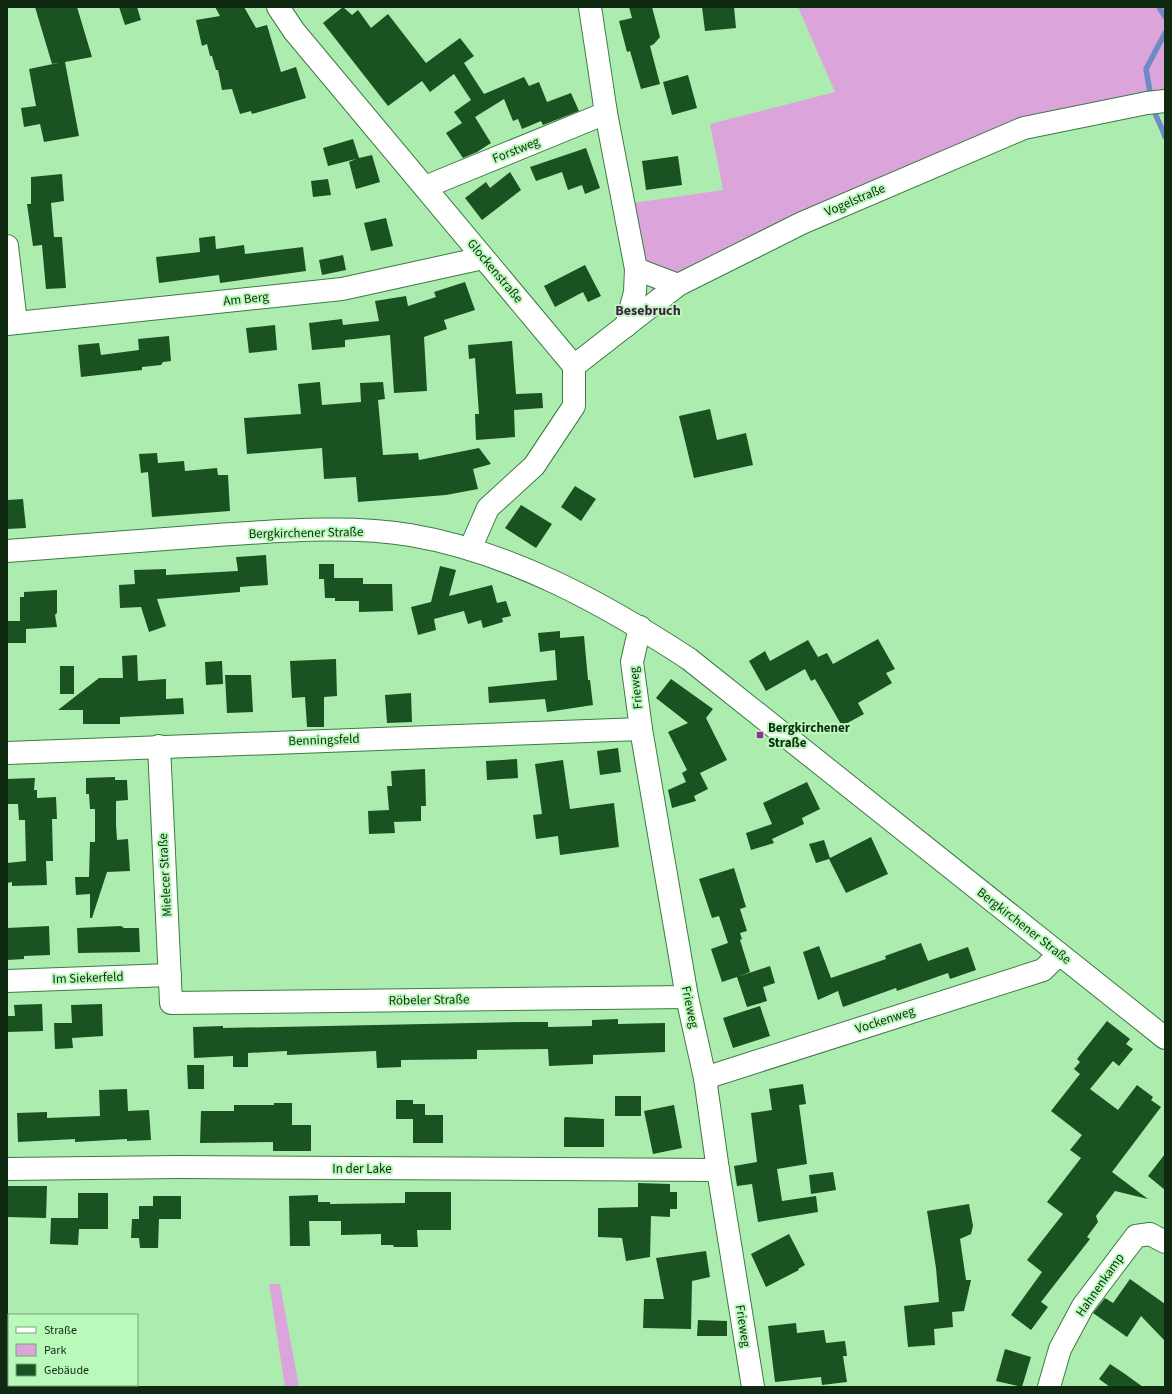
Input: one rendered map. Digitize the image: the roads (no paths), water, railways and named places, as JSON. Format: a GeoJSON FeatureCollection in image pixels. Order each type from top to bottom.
{"type":"FeatureCollection","features":[{"type":"Feature","properties":{"kind":"street","name":"Glockenstraße"},"geometry":{"type":"LineString","coordinates":[[278,7],[294,31],[574,366]]}},
{"type":"Feature","properties":{"kind":"street"},"geometry":{"type":"LineString","coordinates":[[590,7],[606,113],[636,269],[635,292],[626,326]]}},
{"type":"Feature","properties":{"kind":"street","name":"Vogelstraße"},"geometry":{"type":"LineString","coordinates":[[574,366],[678,285],[802,223],[1024,128],[1159,101]]}},
{"type":"Feature","properties":{"kind":"street","name":"Forstweg"},"geometry":{"type":"LineString","coordinates":[[425,187],[606,113]]}},
{"type":"Feature","properties":{"kind":"street"},"geometry":{"type":"LineString","coordinates":[[7,246],[12,324]]}},
{"type":"Feature","properties":{"kind":"street","name":"Am Berg"},"geometry":{"type":"LineString","coordinates":[[12,324],[342,289],[483,258]]}},
{"type":"Feature","properties":{"kind":"street"},"geometry":{"type":"LineString","coordinates":[[636,269],[678,285]]}},
{"type":"Feature","properties":{"kind":"street"},"geometry":{"type":"LineString","coordinates":[[470,549],[488,508],[534,466],[574,406],[574,366]]}},
{"type":"Feature","properties":{"kind":"street","name":"Bergkirchener Straße"},"geometry":{"type":"LineString","coordinates":[[7,551],[269,531],[340,529],[410,535],[470,549],[571,589],[640,627],[689,659],[1165,1038]]}},
{"type":"Feature","properties":{"kind":"street","name":"Frieweg"},"geometry":{"type":"LineString","coordinates":[[640,627],[632,662],[641,729],[687,997],[705,1078],[718,1170],[753,1387]]}},
{"type":"Feature","properties":{"kind":"street","name":"Benningsfeld"},"geometry":{"type":"LineString","coordinates":[[7,753],[159,746],[641,729]]}},
{"type":"Feature","properties":{"kind":"street","name":"Mielecer Straße"},"geometry":{"type":"LineString","coordinates":[[159,746],[171,1003]]}},
{"type":"Feature","properties":{"kind":"street","name":"Vockenweg"},"geometry":{"type":"LineString","coordinates":[[705,1078],[1043,970],[1059,954]]}},
{"type":"Feature","properties":{"kind":"street","name":"Im Siekerfeld"},"geometry":{"type":"LineString","coordinates":[[7,981],[170,975]]}},
{"type":"Feature","properties":{"kind":"street","name":"Röbeler Straße"},"geometry":{"type":"LineString","coordinates":[[171,1003],[687,997]]}},
{"type":"Feature","properties":{"kind":"street","name":"In der Lake"},"geometry":{"type":"LineString","coordinates":[[7,1169],[179,1167],[718,1170]]}},
{"type":"Feature","properties":{"kind":"street","name":"Hahnenkamp"},"geometry":{"type":"LineString","coordinates":[[1049,1387],[1060,1349],[1083,1306],[1136,1236],[1150,1234],[1165,1242]]}},
{"type":"Feature","properties":{"kind":"waterway"},"geometry":{"type":"LineString","coordinates":[[1159,7],[1165,17]]}},
{"type":"Feature","properties":{"kind":"waterway"},"geometry":{"type":"LineString","coordinates":[[1151,98],[1146,69],[1165,33]]}},
{"type":"Feature","properties":{"kind":"waterway"},"geometry":{"type":"LineString","coordinates":[[1153,106],[1165,137]]}},
{"type":"Feature","properties":{"kind":"place","name":"Bergkirchener Straße"},"geometry":{"type":"Point","coordinates":[760,735]}},
{"type":"Feature","properties":{"kind":"district","name":"Besebruch"},"geometry":{"type":"Point","coordinates":[648,311]}}]}
